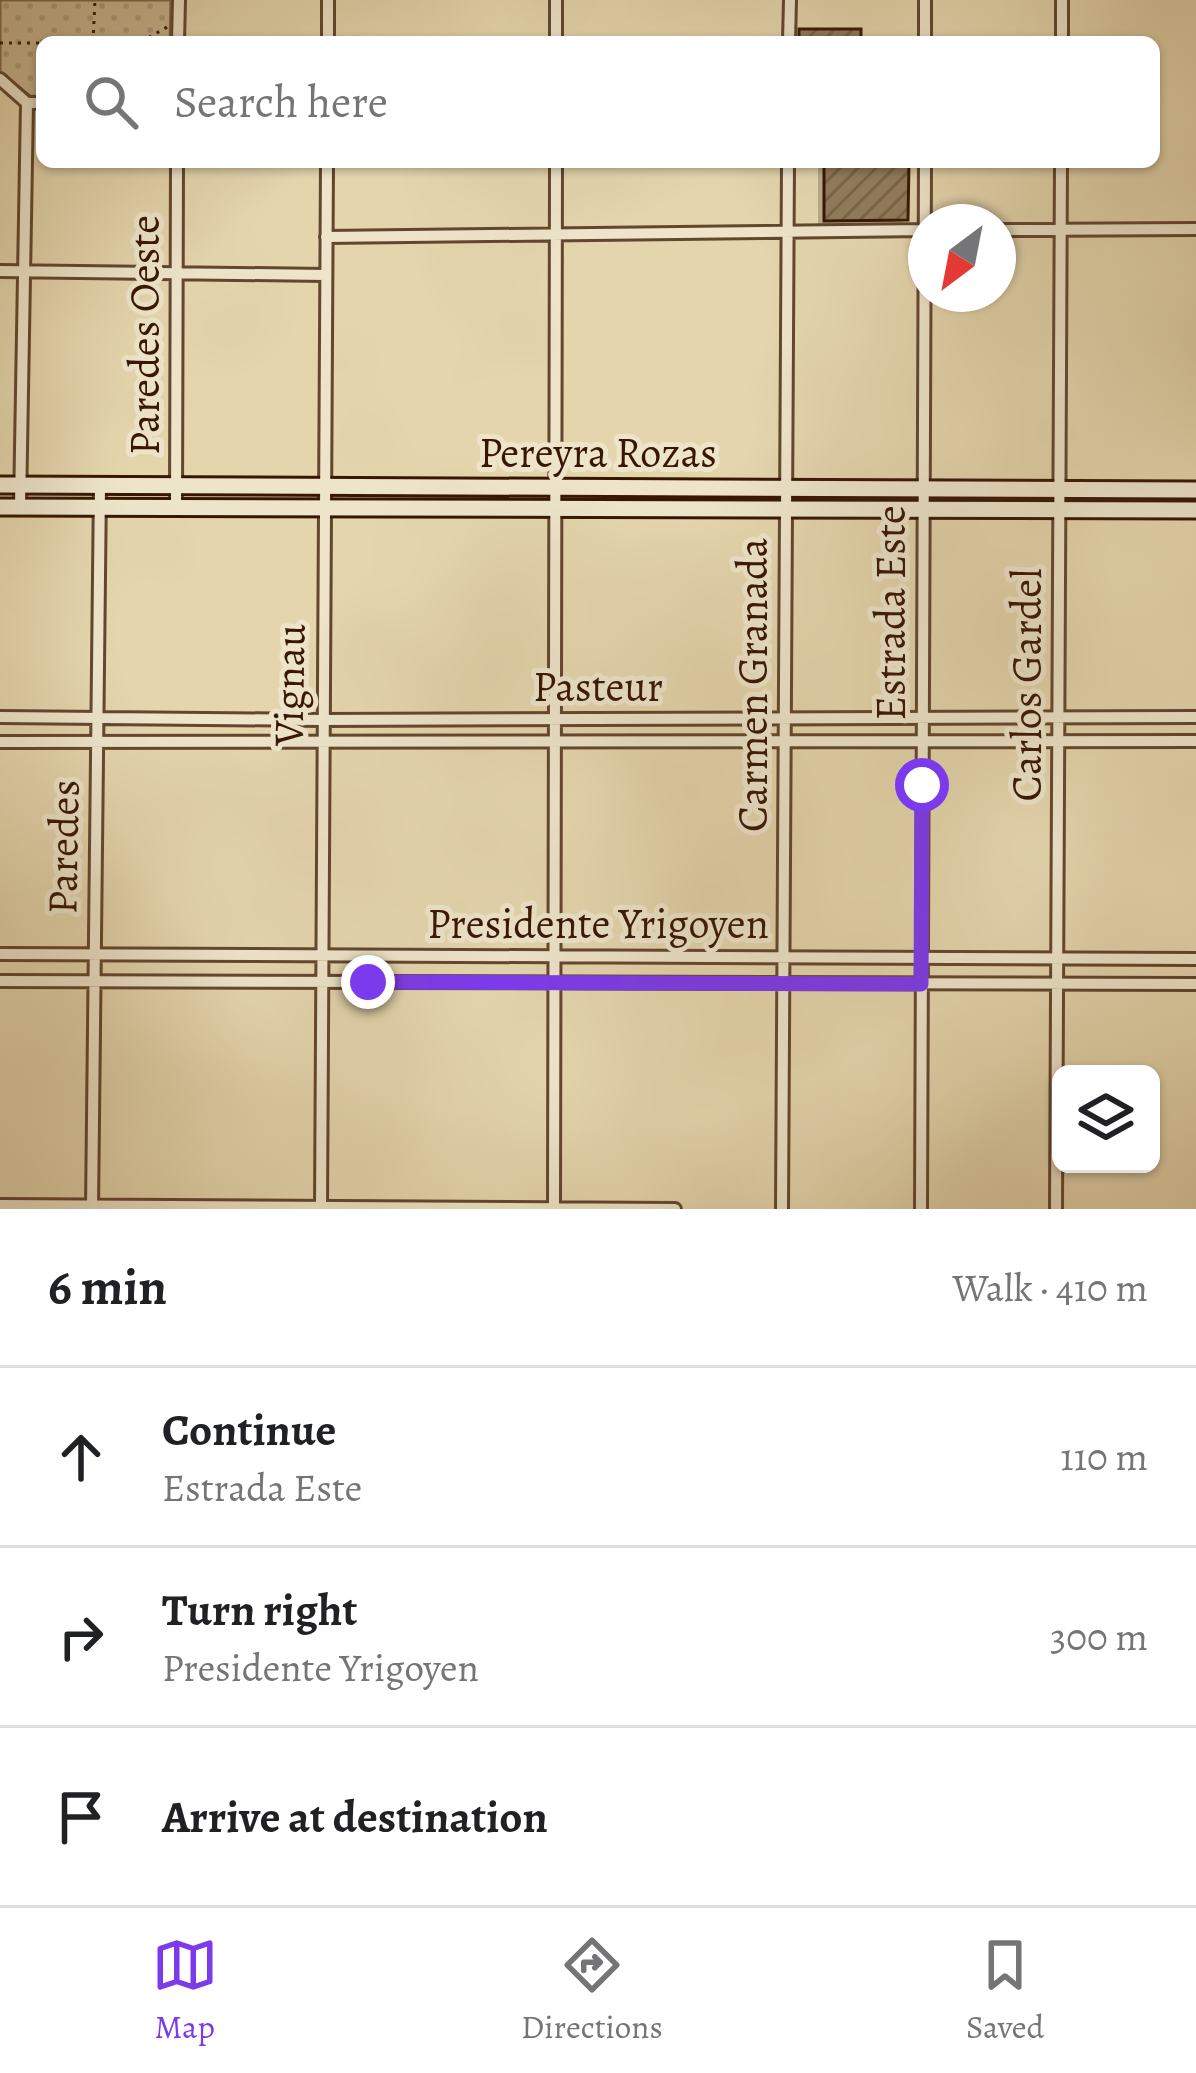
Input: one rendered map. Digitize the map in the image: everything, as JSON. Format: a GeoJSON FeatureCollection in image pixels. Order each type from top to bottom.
{"type":"FeatureCollection","features":[{"type":"Feature","properties":{"kind":"street"},"geometry":{"type":"LineString","coordinates":[[178,0],[178,36]]}},
{"type":"Feature","properties":{"kind":"street"},"geometry":{"type":"LineString","coordinates":[[328,0],[328,36]]}},
{"type":"Feature","properties":{"kind":"street"},"geometry":{"type":"LineString","coordinates":[[556,0],[556,36]]}},
{"type":"Feature","properties":{"kind":"street"},"geometry":{"type":"LineString","coordinates":[[789,36],[790,0]]}},
{"type":"Feature","properties":{"kind":"street"},"geometry":{"type":"LineString","coordinates":[[925,36],[926,0]]}},
{"type":"Feature","properties":{"kind":"street"},"geometry":{"type":"LineString","coordinates":[[1062,0],[1062,36]]}},
{"type":"Feature","properties":{"kind":"street"},"geometry":{"type":"LineString","coordinates":[[0,79],[27,103],[36,103]]}},
{"type":"Feature","properties":{"kind":"street"},"geometry":{"type":"LineString","coordinates":[[20,507],[27,103]]}},
{"type":"Feature","properties":{"kind":"street","name":"Paredes Oeste"},"geometry":{"type":"LineString","coordinates":[[176,508],[177,168]]}},
{"type":"Feature","properties":{"kind":"street","name":"Vignau"},"geometry":{"type":"LineString","coordinates":[[321,1208],[327,168]]}},
{"type":"Feature","properties":{"kind":"street"},"geometry":{"type":"LineString","coordinates":[[554,1209],[556,168]]}},
{"type":"Feature","properties":{"kind":"street","name":"Carmen Granada"},"geometry":{"type":"LineString","coordinates":[[782,1209],[788,168]]}},
{"type":"Feature","properties":{"kind":"street","name":"Estrada Este"},"geometry":{"type":"LineString","coordinates":[[925,168],[925,204]]}},
{"type":"Feature","properties":{"kind":"street","name":"Carlos Gardel"},"geometry":{"type":"LineString","coordinates":[[1056,1209],[1061,168]]}},
{"type":"Feature","properties":{"kind":"street"},"geometry":{"type":"LineString","coordinates":[[326,237],[908,230]]}},
{"type":"Feature","properties":{"kind":"street"},"geometry":{"type":"LineString","coordinates":[[1016,230],[1196,230]]}},
{"type":"Feature","properties":{"kind":"street"},"geometry":{"type":"LineString","coordinates":[[0,271],[326,275]]}},
{"type":"Feature","properties":{"kind":"street","name":"Estrada Este"},"geometry":{"type":"LineString","coordinates":[[920,1209],[924,312]]}},
{"type":"Feature","properties":{"kind":"street","name":"Pereyra Rozas"},"geometry":{"type":"LineString","coordinates":[[0,485],[1196,490]]}},
{"type":"Feature","properties":{"kind":"street","name":"Paredes"},"geometry":{"type":"LineString","coordinates":[[92,1207],[100,486]]}},
{"type":"Feature","properties":{"kind":"street","name":"Pereyra Rozas"},"geometry":{"type":"LineString","coordinates":[[0,507],[1196,510]]}},
{"type":"Feature","properties":{"kind":"street","name":"Pasteur"},"geometry":{"type":"LineString","coordinates":[[0,717],[322,721],[1196,717]]}},
{"type":"Feature","properties":{"kind":"street","name":"Pasteur"},"geometry":{"type":"LineString","coordinates":[[0,742],[1196,742]]}},
{"type":"Feature","properties":{"kind":"street","name":"Presidente Yrigoyen"},"geometry":{"type":"LineString","coordinates":[[0,954],[1196,958]]}},
{"type":"Feature","properties":{"kind":"street","name":"Presidente Yrigoyen"},"geometry":{"type":"LineString","coordinates":[[0,981],[1196,984]]}},
{"type":"Feature","properties":{"kind":"street"},"geometry":{"type":"LineString","coordinates":[[0,1204],[675,1209]]}},
{"type":"Feature","properties":{"kind":"path"},"geometry":{"type":"LineString","coordinates":[[93,36],[95,0]]}},
{"type":"Feature","properties":{"kind":"path"},"geometry":{"type":"LineString","coordinates":[[151,36],[170,25]]}},
{"type":"Feature","properties":{"kind":"path"},"geometry":{"type":"LineString","coordinates":[[0,43],[36,43]]}},
{"type":"Feature","properties":{"kind":"shaded area"},"geometry":{"type":"Polygon","coordinates":[[[0,0],[171,0],[170,36],[36,36],[36,96],[0,72],[0,0]]]}},
{"type":"Feature","properties":{"kind":"building"},"geometry":{"type":"Polygon","coordinates":[[[799,29],[861,29],[861,36],[799,36],[799,29]]]}},
{"type":"Feature","properties":{"kind":"building"},"geometry":{"type":"Polygon","coordinates":[[[824,168],[909,168],[908,220],[824,221],[824,168]]]}},
{"type":"Feature","properties":{"kind":"route"},"geometry":{"type":"LineString","coordinates":[[368,982],[921,984],[922,785]]}}]}
